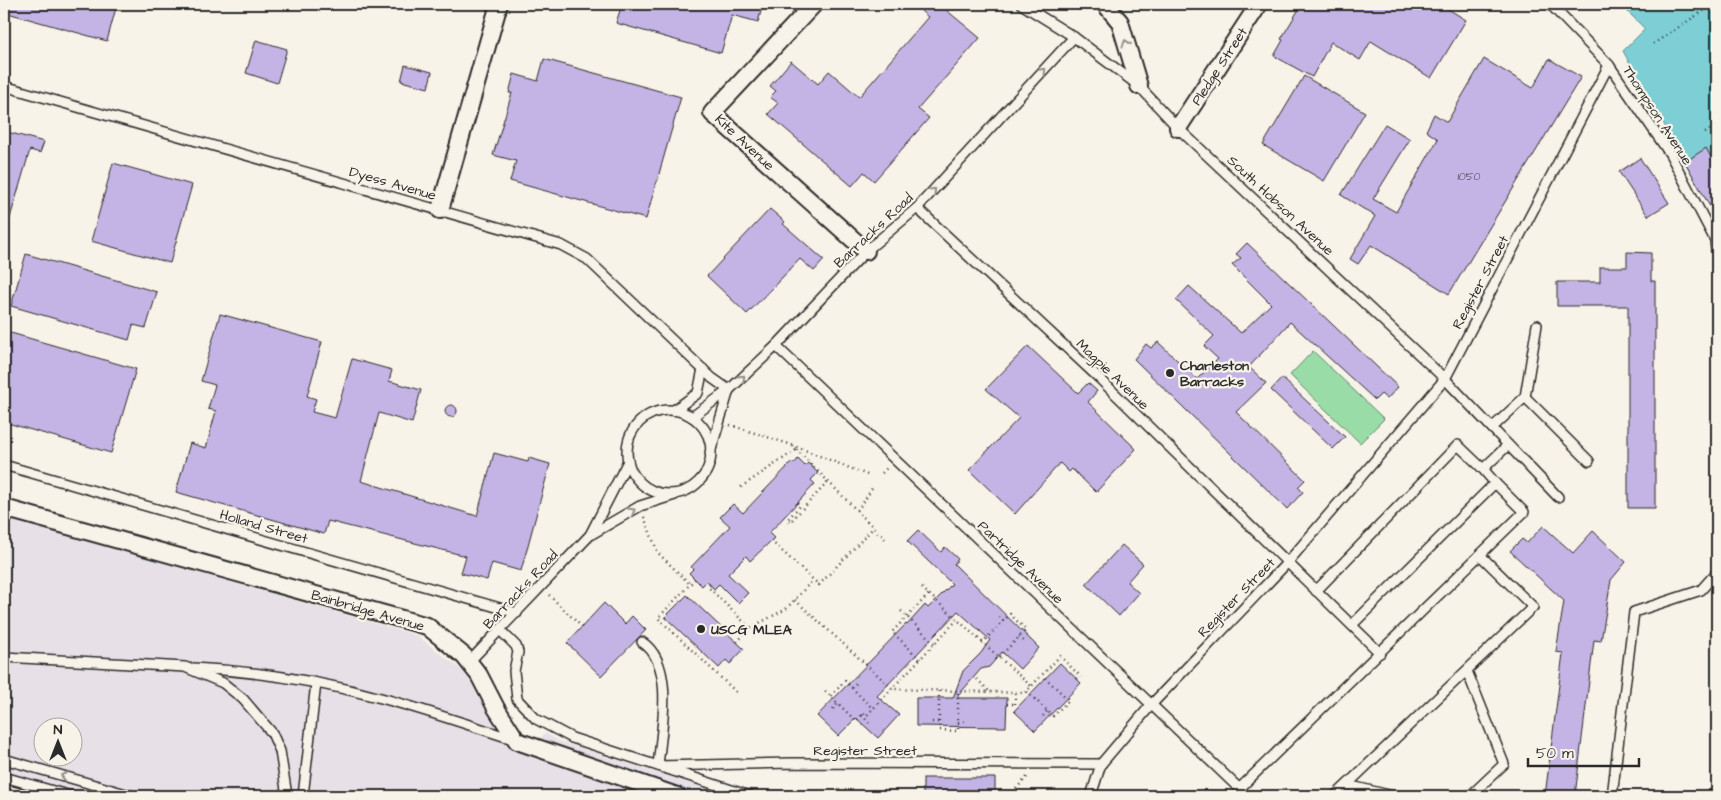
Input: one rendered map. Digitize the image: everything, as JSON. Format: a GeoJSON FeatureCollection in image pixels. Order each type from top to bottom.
{"type":"FeatureCollection","features":[{"type":"Feature","properties":{"kind":"street"},"geometry":{"type":"LineString","coordinates":[[440,210],[499,4]]}},
{"type":"Feature","properties":{"kind":"street","name":"Kite Avenue"},"geometry":{"type":"LineString","coordinates":[[814,4],[712,114],[866,251]]}},
{"type":"Feature","properties":{"kind":"street"},"geometry":{"type":"LineString","coordinates":[[1105,4],[1120,22],[1139,86]]}},
{"type":"Feature","properties":{"kind":"street","name":"Pledge Street"},"geometry":{"type":"LineString","coordinates":[[1178,128],[1259,4]]}},
{"type":"Feature","properties":{"kind":"street","name":"Bainbridge Avenue"},"geometry":{"type":"LineString","coordinates":[[4,508],[427,626],[469,662],[517,741]]}},
{"type":"Feature","properties":{"kind":"street"},"geometry":{"type":"LineString","coordinates":[[517,741],[677,796]]}},
{"type":"Feature","properties":{"kind":"lane","name":"South Hobson Avenue"},"geometry":{"type":"LineString","coordinates":[[1021,4],[1074,37],[1139,86],[1178,128],[1445,379],[1558,497]]}},
{"type":"Feature","properties":{"kind":"lane","name":"Thompson Avenue"},"geometry":{"type":"LineString","coordinates":[[1550,4],[1609,65],[1670,154],[1715,240],[1717,258]]}},
{"type":"Feature","properties":{"kind":"lane","name":"Barracks Road"},"geometry":{"type":"LineString","coordinates":[[692,418],[729,390],[776,346],[866,251],[917,208],[1074,37]]}},
{"type":"Feature","properties":{"kind":"lane","name":"Register Street"},"geometry":{"type":"LineString","coordinates":[[658,766],[792,763],[1101,764],[1151,705],[1287,563],[1445,379],[1609,65]]}},
{"type":"Feature","properties":{"kind":"lane","name":"Dyess Avenue"},"geometry":{"type":"LineString","coordinates":[[4,86],[561,245],[587,259],[703,369],[729,390]]}},
{"type":"Feature","properties":{"kind":"lane","name":"Magpie Avenue"},"geometry":{"type":"LineString","coordinates":[[917,208],[1099,378],[1380,653]]}},
{"type":"Feature","properties":{"kind":"lane"},"geometry":{"type":"LineString","coordinates":[[1492,428],[1525,397],[1537,324]]}},
{"type":"Feature","properties":{"kind":"lane","name":"Partridge Avenue"},"geometry":{"type":"LineString","coordinates":[[776,346],[1247,796]]}},
{"type":"Feature","properties":{"kind":"lane"},"geometry":{"type":"LineString","coordinates":[[674,410],[698,393],[703,369]]}},
{"type":"Feature","properties":{"kind":"lane"},"geometry":{"type":"LineString","coordinates":[[710,453],[729,390]]}},
{"type":"Feature","properties":{"kind":"lane"},"geometry":{"type":"LineString","coordinates":[[1525,397],[1589,461]]}},
{"type":"Feature","properties":{"kind":"lane"},"geometry":{"type":"LineString","coordinates":[[590,535],[640,506],[660,501],[682,492],[695,485],[705,474],[710,460],[711,446],[706,432],[692,418],[674,410],[660,411],[648,416],[638,424],[630,435],[627,448],[628,461],[633,473],[641,484],[654,491],[668,494],[682,492]]}},
{"type":"Feature","properties":{"kind":"lane"},"geometry":{"type":"LineString","coordinates":[[1239,788],[1524,512],[1458,445],[1316,591]]}},
{"type":"Feature","properties":{"kind":"lane"},"geometry":{"type":"LineString","coordinates":[[1484,470],[1508,445]]}},
{"type":"Feature","properties":{"kind":"lane"},"geometry":{"type":"LineString","coordinates":[[590,535],[628,461]]}},
{"type":"Feature","properties":{"kind":"lane","name":"Holland Street"},"geometry":{"type":"LineString","coordinates":[[4,465],[516,613]]}},
{"type":"Feature","properties":{"kind":"lane"},"geometry":{"type":"LineString","coordinates":[[1352,625],[1495,483]]}},
{"type":"Feature","properties":{"kind":"lane","name":"Barracks Road"},"geometry":{"type":"LineString","coordinates":[[469,662],[590,535]]}},
{"type":"Feature","properties":{"kind":"lane"},"geometry":{"type":"LineString","coordinates":[[1335,796],[1533,608],[1480,555]]}},
{"type":"Feature","properties":{"kind":"lane"},"geometry":{"type":"LineString","coordinates":[[1613,788],[1634,612],[1701,590],[1717,572]]}},
{"type":"Feature","properties":{"kind":"lane"},"geometry":{"type":"LineString","coordinates":[[500,630],[516,646],[518,652],[514,671],[517,699],[536,719],[572,738],[750,796]]}},
{"type":"Feature","properties":{"kind":"lane"},"geometry":{"type":"LineString","coordinates":[[642,642],[655,653],[662,670],[664,689],[658,766]]}},
{"type":"Feature","properties":{"kind":"lane"},"geometry":{"type":"LineString","coordinates":[[4,657],[235,670],[316,683],[381,698],[517,741]]}},
{"type":"Feature","properties":{"kind":"lane"},"geometry":{"type":"LineString","coordinates":[[185,667],[223,683],[244,699],[272,733],[280,751],[286,796]]}},
{"type":"Feature","properties":{"kind":"lane"},"geometry":{"type":"LineString","coordinates":[[1467,671],[1504,764],[1470,796]]}},
{"type":"Feature","properties":{"kind":"lane"},"geometry":{"type":"LineString","coordinates":[[303,796],[316,683]]}},
{"type":"Feature","properties":{"kind":"lane"},"geometry":{"type":"LineString","coordinates":[[4,759],[133,796]]}},
{"type":"Feature","properties":{"kind":"lane"},"geometry":{"type":"LineString","coordinates":[[1091,796],[1101,764]]}},
{"type":"Feature","properties":{"kind":"lane"},"geometry":{"type":"LineString","coordinates":[[4,777],[70,796]]}},
{"type":"Feature","properties":{"kind":"lane"},"geometry":{"type":"LineString","coordinates":[[1347,785],[1393,796]]}},
{"type":"Feature","properties":{"kind":"lane"},"geometry":{"type":"LineString","coordinates":[[4,789],[31,796]]}},
{"type":"Feature","properties":{"kind":"path"},"geometry":{"type":"LineString","coordinates":[[1654,44],[1714,4]]}},
{"type":"Feature","properties":{"kind":"path"},"geometry":{"type":"LineString","coordinates":[[1705,133],[1717,125]]}},
{"type":"Feature","properties":{"kind":"path"},"geometry":{"type":"LineString","coordinates":[[724,423],[792,445],[870,476]]}},
{"type":"Feature","properties":{"kind":"path"},"geometry":{"type":"LineString","coordinates":[[792,445],[885,539]]}},
{"type":"Feature","properties":{"kind":"path"},"geometry":{"type":"LineString","coordinates":[[741,486],[796,450]]}},
{"type":"Feature","properties":{"kind":"path"},"geometry":{"type":"LineString","coordinates":[[882,473],[888,467]]}},
{"type":"Feature","properties":{"kind":"path"},"geometry":{"type":"LineString","coordinates":[[797,503],[800,506],[787,520],[790,522],[828,482]]}},
{"type":"Feature","properties":{"kind":"path"},"geometry":{"type":"LineString","coordinates":[[857,510],[864,503],[873,486]]}},
{"type":"Feature","properties":{"kind":"path"},"geometry":{"type":"LineString","coordinates":[[643,513],[658,553],[690,584]]}},
{"type":"Feature","properties":{"kind":"path"},"geometry":{"type":"LineString","coordinates":[[771,540],[819,585],[874,527]]}},
{"type":"Feature","properties":{"kind":"path"},"geometry":{"type":"LineString","coordinates":[[695,579],[658,618],[736,692]]}},
{"type":"Feature","properties":{"kind":"path"},"geometry":{"type":"LineString","coordinates":[[737,642],[750,628],[786,609],[814,580]]}},
{"type":"Feature","properties":{"kind":"path"},"geometry":{"type":"LineString","coordinates":[[710,585],[708,587],[750,628]]}},
{"type":"Feature","properties":{"kind":"path"},"geometry":{"type":"LineString","coordinates":[[922,588],[1031,687]]}},
{"type":"Feature","properties":{"kind":"path"},"geometry":{"type":"LineString","coordinates":[[920,659],[892,632],[929,594]]}},
{"type":"Feature","properties":{"kind":"path"},"geometry":{"type":"LineString","coordinates":[[549,595],[584,628]]}},
{"type":"Feature","properties":{"kind":"path"},"geometry":{"type":"LineString","coordinates":[[795,600],[893,690],[991,693],[1027,692],[1060,656],[1080,676],[1076,679]]}},
{"type":"Feature","properties":{"kind":"path"},"geometry":{"type":"LineString","coordinates":[[901,611],[935,644]]}},
{"type":"Feature","properties":{"kind":"path"},"geometry":{"type":"LineString","coordinates":[[982,643],[1010,614],[1026,630],[999,658]]}},
{"type":"Feature","properties":{"kind":"path"},"geometry":{"type":"LineString","coordinates":[[998,617],[1003,621]]}},
{"type":"Feature","properties":{"kind":"path"},"geometry":{"type":"LineString","coordinates":[[825,691],[856,721],[864,713],[866,716],[893,690],[957,620]]}},
{"type":"Feature","properties":{"kind":"path"},"geometry":{"type":"LineString","coordinates":[[1019,637],[1024,641]]}},
{"type":"Feature","properties":{"kind":"path"},"geometry":{"type":"LineString","coordinates":[[1027,692],[1053,716],[1069,700],[1042,675]]}},
{"type":"Feature","properties":{"kind":"path"},"geometry":{"type":"LineString","coordinates":[[977,679],[991,693]]}},
{"type":"Feature","properties":{"kind":"path"},"geometry":{"type":"LineString","coordinates":[[831,696],[846,681],[873,708]]}},
{"type":"Feature","properties":{"kind":"path"},"geometry":{"type":"LineString","coordinates":[[1052,684],[1055,681]]}},
{"type":"Feature","properties":{"kind":"path"},"geometry":{"type":"LineString","coordinates":[[852,688],[857,682]]}},
{"type":"Feature","properties":{"kind":"path"},"geometry":{"type":"LineString","coordinates":[[939,691],[939,730],[958,731],[958,692]]}},
{"type":"Feature","properties":{"kind":"path"},"geometry":{"type":"LineString","coordinates":[[1007,704],[1015,705],[1015,693]]}},
{"type":"Feature","properties":{"kind":"path"},"geometry":{"type":"LineString","coordinates":[[832,709],[838,703]]}},
{"type":"Feature","properties":{"kind":"path"},"geometry":{"type":"LineString","coordinates":[[1043,716],[1047,711]]}},
{"type":"Feature","properties":{"kind":"path"},"geometry":{"type":"LineString","coordinates":[[862,716],[869,723]]}},
{"type":"Feature","properties":{"kind":"path"},"geometry":{"type":"LineString","coordinates":[[932,722],[939,722]]}},
{"type":"Feature","properties":{"kind":"path"},"geometry":{"type":"LineString","coordinates":[[958,722],[967,722]]}},
{"type":"Feature","properties":{"kind":"path"},"geometry":{"type":"LineString","coordinates":[[1009,796],[1041,764]]}},
{"type":"Feature","properties":{"kind":"shaded area"},"geometry":{"type":"Polygon","coordinates":[[[4,517],[416,635],[462,670],[528,753],[545,733],[559,741],[729,796],[4,796],[4,517]]]}},
{"type":"Feature","properties":{"kind":"green space"},"geometry":{"type":"Polygon","coordinates":[[[1313,351],[1384,419],[1360,443],[1290,375],[1313,351]]]}},
{"type":"Feature","properties":{"kind":"water"},"geometry":{"type":"Polygon","coordinates":[[[1620,4],[1717,4],[1717,219],[1623,51],[1645,29],[1620,4]]]}},
{"type":"Feature","properties":{"kind":"building"},"geometry":{"type":"Polygon","coordinates":[[[4,4],[117,4],[107,41],[4,12],[4,4]]]}},
{"type":"Feature","properties":{"kind":"building"},"geometry":{"type":"Polygon","coordinates":[[[622,4],[763,4],[758,22],[732,15],[721,53],[616,23],[622,4]]]}},
{"type":"Feature","properties":{"kind":"building"},"geometry":{"type":"Polygon","coordinates":[[[913,4],[939,4],[980,38],[918,109],[929,118],[874,181],[864,172],[852,186],[768,114],[778,103],[770,97],[776,91],[770,86],[791,61],[818,84],[829,71],[859,97],[928,17],[913,4]]]}},
{"type":"Feature","properties":{"kind":"building"},"geometry":{"type":"Polygon","coordinates":[[[1302,4],[1440,4],[1466,20],[1431,78],[1371,41],[1360,60],[1331,42],[1312,77],[1274,56],[1283,40],[1281,39],[1302,4]]]}},
{"type":"Feature","properties":{"kind":"building"},"geometry":{"type":"Polygon","coordinates":[[[256,40],[287,49],[277,83],[246,73],[256,40]]]}},
{"type":"Feature","properties":{"kind":"building"},"geometry":{"type":"Polygon","coordinates":[[[544,59],[681,97],[646,219],[510,181],[516,161],[493,155],[512,93],[509,93],[514,74],[538,81],[544,59]]]}},
{"type":"Feature","properties":{"kind":"building"},"geometry":{"type":"Polygon","coordinates":[[[1484,59],[1533,88],[1549,59],[1581,77],[1449,294],[1371,245],[1358,264],[1350,259],[1375,216],[1341,195],[1385,124],[1410,139],[1373,199],[1396,212],[1438,139],[1426,131],[1434,114],[1447,122],[1484,59]]]}},
{"type":"Feature","properties":{"kind":"building"},"geometry":{"type":"Polygon","coordinates":[[[405,65],[432,72],[428,88],[401,81],[405,65]]]}},
{"type":"Feature","properties":{"kind":"building"},"geometry":{"type":"Polygon","coordinates":[[[1304,76],[1365,112],[1324,181],[1263,145],[1304,76]]]}},
{"type":"Feature","properties":{"kind":"building"},"geometry":{"type":"Polygon","coordinates":[[[4,131],[44,142],[40,153],[30,150],[7,228],[4,228],[4,131]]]}},
{"type":"Feature","properties":{"kind":"building"},"geometry":{"type":"Polygon","coordinates":[[[1706,148],[1717,168],[1717,219],[1685,162],[1706,148]]]}},
{"type":"Feature","properties":{"kind":"building"},"geometry":{"type":"Polygon","coordinates":[[[1640,158],[1669,203],[1648,216],[1619,172],[1640,158]]]}},
{"type":"Feature","properties":{"kind":"building"},"geometry":{"type":"Polygon","coordinates":[[[113,163],[192,185],[170,263],[91,241],[113,163]]]}},
{"type":"Feature","properties":{"kind":"building"},"geometry":{"type":"Polygon","coordinates":[[[770,209],[785,222],[783,224],[824,260],[814,271],[800,259],[747,314],[707,276],[770,209]]]}},
{"type":"Feature","properties":{"kind":"building","name":"Charleston Barracks"},"geometry":{"type":"Polygon","coordinates":[[[1247,243],[1398,387],[1387,399],[1381,394],[1375,400],[1290,322],[1249,367],[1266,383],[1236,412],[1305,480],[1298,487],[1303,492],[1287,509],[1134,359],[1146,344],[1151,348],[1158,342],[1197,379],[1218,359],[1204,346],[1214,336],[1176,300],[1189,286],[1241,333],[1271,304],[1232,265],[1241,258],[1236,254],[1247,243]]]}},
{"type":"Feature","properties":{"kind":"building"},"geometry":{"type":"Polygon","coordinates":[[[1627,252],[1651,253],[1651,281],[1655,281],[1655,508],[1628,508],[1628,306],[1557,306],[1557,282],[1600,282],[1600,267],[1627,267],[1627,252]]]}},
{"type":"Feature","properties":{"kind":"building"},"geometry":{"type":"Polygon","coordinates":[[[26,254],[157,292],[146,328],[133,325],[129,340],[11,306],[26,254]]]}},
{"type":"Feature","properties":{"kind":"building"},"geometry":{"type":"Polygon","coordinates":[[[220,314],[322,342],[307,396],[316,399],[312,412],[335,418],[352,359],[392,370],[389,381],[421,390],[412,423],[379,413],[361,481],[477,516],[494,453],[528,462],[529,458],[550,464],[521,571],[492,563],[487,580],[461,573],[466,556],[328,521],[324,534],[176,492],[190,443],[206,448],[216,411],[208,409],[215,385],[201,381],[220,314]]]}},
{"type":"Feature","properties":{"kind":"building"},"geometry":{"type":"Polygon","coordinates":[[[4,331],[136,369],[111,453],[4,422],[4,331]]]}},
{"type":"Feature","properties":{"kind":"building"},"geometry":{"type":"Polygon","coordinates":[[[1028,346],[1078,393],[1088,383],[1097,391],[1088,402],[1136,449],[1096,492],[1072,469],[1069,472],[1060,463],[1015,514],[969,470],[1019,418],[986,389],[1028,346]]]}},
{"type":"Feature","properties":{"kind":"building"},"geometry":{"type":"Polygon","coordinates":[[[1282,378],[1345,437],[1333,449],[1271,390],[1282,378]]]}},
{"type":"Feature","properties":{"kind":"building"},"geometry":{"type":"Polygon","coordinates":[[[453,405],[456,406],[456,416],[449,417],[446,416],[445,409],[446,406],[453,405]]]}},
{"type":"Feature","properties":{"kind":"building"},"geometry":{"type":"Polygon","coordinates":[[[798,459],[805,466],[808,463],[818,473],[811,480],[815,484],[769,533],[774,538],[750,561],[746,556],[728,574],[748,593],[738,603],[719,584],[714,589],[707,581],[702,586],[689,573],[693,569],[691,567],[730,526],[720,517],[733,504],[743,513],[792,462],[794,464],[798,459]]]}},
{"type":"Feature","properties":{"kind":"building"},"geometry":{"type":"Polygon","coordinates":[[[1543,526],[1573,553],[1593,531],[1626,562],[1611,580],[1601,641],[1594,640],[1575,796],[1545,796],[1563,653],[1556,652],[1564,601],[1510,551],[1522,539],[1527,543],[1543,526]]]}},
{"type":"Feature","properties":{"kind":"building"},"geometry":{"type":"Polygon","coordinates":[[[918,530],[941,552],[945,547],[958,559],[954,564],[1039,648],[1020,669],[1002,652],[989,667],[981,669],[956,698],[1007,698],[1006,727],[916,726],[916,698],[953,698],[963,671],[981,653],[990,640],[958,611],[877,696],[899,715],[878,738],[856,718],[838,736],[817,716],[925,605],[928,608],[952,584],[907,541],[918,530]]]}},
{"type":"Feature","properties":{"kind":"building"},"geometry":{"type":"Polygon","coordinates":[[[1122,545],[1143,564],[1127,582],[1139,593],[1119,616],[1086,584],[1122,545]]]}},
{"type":"Feature","properties":{"kind":"building","name":"USCG MLEA"},"geometry":{"type":"Polygon","coordinates":[[[687,595],[744,649],[730,664],[726,660],[719,668],[665,617],[687,595]]]}},
{"type":"Feature","properties":{"kind":"building"},"geometry":{"type":"Polygon","coordinates":[[[604,603],[625,624],[632,616],[646,630],[601,676],[567,643],[604,603]]]}},
{"type":"Feature","properties":{"kind":"building"},"geometry":{"type":"Polygon","coordinates":[[[1060,663],[1081,683],[1035,731],[1014,711],[1060,663]]]}},
{"type":"Feature","properties":{"kind":"building"},"geometry":{"type":"Polygon","coordinates":[[[923,778],[995,778],[995,796],[923,796],[923,778]]]}},
{"type":"Feature","properties":{"kind":"place","name":"Charleston Barracks"},"geometry":{"type":"Point","coordinates":[1170,373]}},
{"type":"Feature","properties":{"kind":"place","name":"USCG MLEA"},"geometry":{"type":"Point","coordinates":[701,629]}}]}
